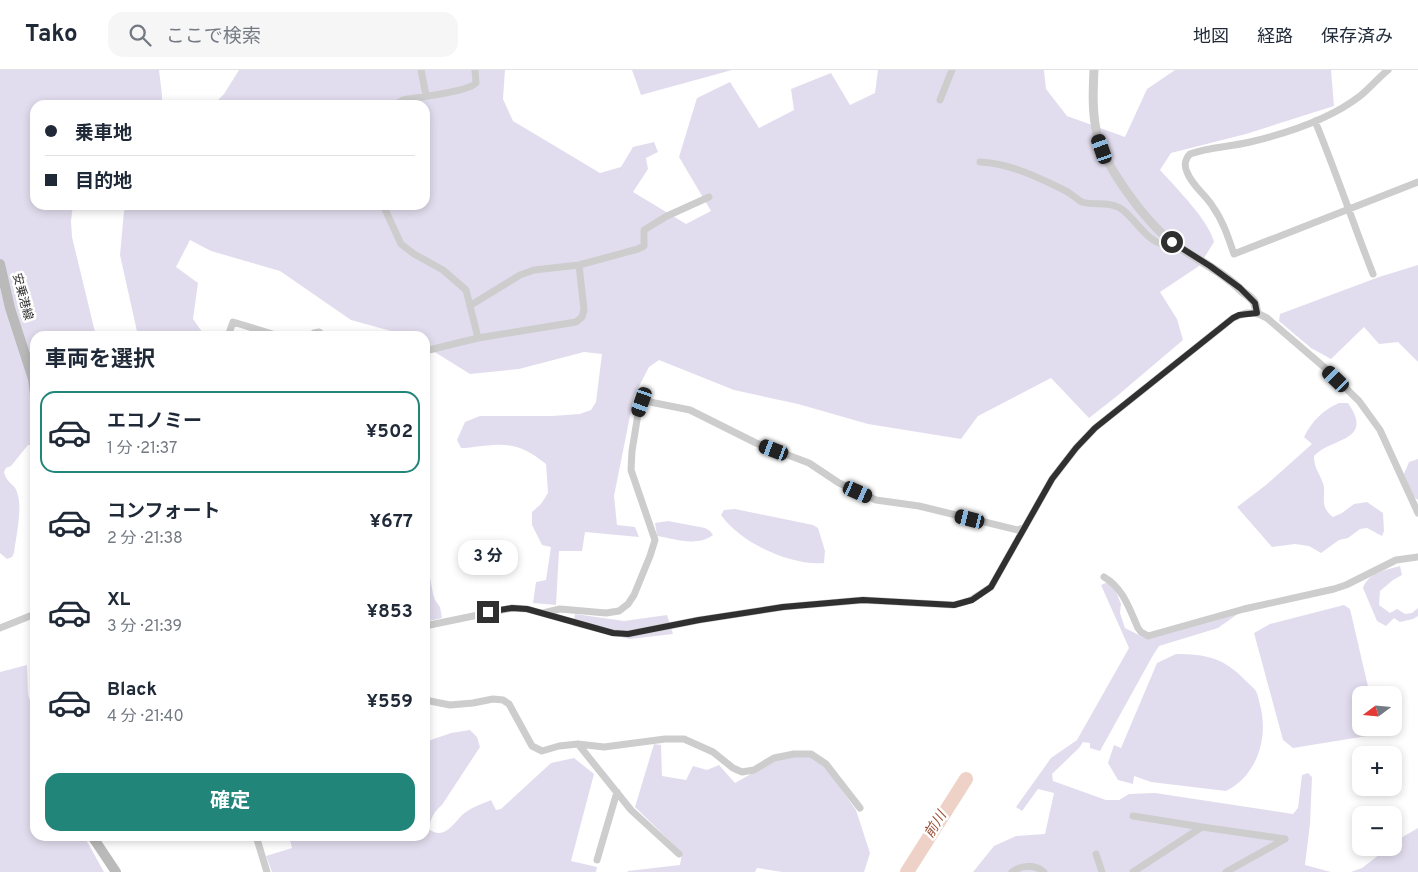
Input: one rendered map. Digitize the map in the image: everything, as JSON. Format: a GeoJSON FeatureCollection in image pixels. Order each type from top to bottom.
{"type":"FeatureCollection","features":[{"type":"Feature","properties":{"kind":"main road","name":"安乗港線"},"geometry":{"type":"LineString","coordinates":[[0,264],[10,308],[30,370]]}},
{"type":"Feature","properties":{"kind":"main road"},"geometry":{"type":"LineString","coordinates":[[95,841],[116,872]]}},
{"type":"Feature","properties":{"kind":"street"},"geometry":{"type":"LineString","coordinates":[[421,70],[426,95]]}},
{"type":"Feature","properties":{"kind":"street"},"geometry":{"type":"LineString","coordinates":[[403,100],[472,87],[476,83],[475,70]]}},
{"type":"Feature","properties":{"kind":"street"},"geometry":{"type":"LineString","coordinates":[[940,100],[952,70]]}},
{"type":"Feature","properties":{"kind":"street"},"geometry":{"type":"LineString","coordinates":[[1094,70],[1092,97],[1094,121],[1104,156],[1108,162],[1142,210],[1172,242],[1240,288],[1255,303],[1257,313]]}},
{"type":"Feature","properties":{"kind":"street"},"geometry":{"type":"LineString","coordinates":[[1388,70],[1361,96],[1335,113],[1288,131],[1252,141],[1195,152],[1186,157],[1185,166],[1191,180],[1213,205],[1224,226],[1234,254],[1418,182]]}},
{"type":"Feature","properties":{"kind":"street"},"geometry":{"type":"LineString","coordinates":[[1315,121],[1373,274]]}},
{"type":"Feature","properties":{"kind":"street"},"geometry":{"type":"LineString","coordinates":[[980,162],[992,162],[1032,176],[1069,193],[1081,201],[1117,207],[1124,211],[1159,245],[1167,245],[1172,242]]}},
{"type":"Feature","properties":{"kind":"street"},"geometry":{"type":"LineString","coordinates":[[471,305],[520,275],[534,270],[579,265],[644,246],[644,230],[667,216],[709,197]]}},
{"type":"Feature","properties":{"kind":"street"},"geometry":{"type":"LineString","coordinates":[[385,210],[401,244],[414,254],[443,270],[466,290],[478,338]]}},
{"type":"Feature","properties":{"kind":"street"},"geometry":{"type":"LineString","coordinates":[[430,350],[478,338],[576,322],[582,317],[584,310],[579,265]]}},
{"type":"Feature","properties":{"kind":"street"},"geometry":{"type":"LineString","coordinates":[[430,625],[512,608],[527,609],[613,633],[628,634],[747,612],[826,603],[863,600],[954,605],[972,600],[991,587],[1052,479],[1076,448],[1095,428],[1239,315],[1257,313],[1276,324],[1359,401],[1380,430],[1418,513]]}},
{"type":"Feature","properties":{"kind":"street"},"geometry":{"type":"LineString","coordinates":[[230,331],[233,322],[263,331]]}},
{"type":"Feature","properties":{"kind":"street"},"geometry":{"type":"LineString","coordinates":[[543,613],[560,609],[606,613],[619,610],[628,604],[634,595],[655,540],[631,470],[638,414],[642,402],[645,401],[690,410],[756,443],[809,463],[839,483],[876,500],[919,506],[1018,530],[1026,526]]}},
{"type":"Feature","properties":{"kind":"street"},"geometry":{"type":"LineString","coordinates":[[1104,577],[1112,581],[1121,590],[1138,628],[1148,636],[1244,608],[1334,589],[1396,560],[1418,557]]}},
{"type":"Feature","properties":{"kind":"street"},"geometry":{"type":"LineString","coordinates":[[0,628],[30,616]]}},
{"type":"Feature","properties":{"kind":"street"},"geometry":{"type":"LineString","coordinates":[[430,701],[450,705],[493,699],[503,700],[510,704],[532,746],[542,751],[559,746],[578,744],[604,747],[665,739],[684,739],[713,752],[733,768],[742,772],[754,770],[774,758],[794,754],[812,754],[826,764],[860,808]]}},
{"type":"Feature","properties":{"kind":"street"},"geometry":{"type":"LineString","coordinates":[[578,744],[631,810],[679,854]]}},
{"type":"Feature","properties":{"kind":"street"},"geometry":{"type":"LineString","coordinates":[[597,860],[617,792]]}},
{"type":"Feature","properties":{"kind":"street"},"geometry":{"type":"LineString","coordinates":[[1133,816],[1285,839],[1226,872]]}},
{"type":"Feature","properties":{"kind":"street"},"geometry":{"type":"LineString","coordinates":[[1133,872],[1202,827]]}},
{"type":"Feature","properties":{"kind":"street"},"geometry":{"type":"LineString","coordinates":[[258,841],[267,872]]}},
{"type":"Feature","properties":{"kind":"street"},"geometry":{"type":"LineString","coordinates":[[1096,854],[1102,872]]}},
{"type":"Feature","properties":{"kind":"street"},"geometry":{"type":"LineString","coordinates":[[1012,872],[1023,866],[1040,868],[1044,872]]}},
{"type":"Feature","properties":{"kind":"shaded area"},"geometry":{"type":"Polygon","coordinates":[[[0,70],[159,70],[162,100],[30,100],[30,210],[72,210],[72,237],[95,331],[30,331],[30,445],[4,472],[7,479],[16,489],[19,506],[14,553],[12,557],[7,559],[0,553],[0,70]]]}},
{"type":"Feature","properties":{"kind":"shaded area"},"geometry":{"type":"Polygon","coordinates":[[[239,70],[505,70],[503,99],[513,121],[600,173],[621,167],[633,147],[654,142],[658,152],[646,158],[648,169],[633,192],[686,224],[711,211],[679,157],[697,98],[730,82],[759,128],[794,110],[791,89],[831,73],[850,105],[875,93],[878,70],[1044,70],[1046,89],[1067,116],[1125,137],[1147,89],[1175,70],[1331,70],[1334,106],[1246,134],[1171,153],[1160,170],[1198,214],[1211,233],[1214,242],[1199,266],[1160,292],[1177,319],[1183,340],[1089,418],[1051,378],[978,416],[961,439],[868,424],[798,404],[734,390],[659,360],[649,367],[634,396],[614,496],[617,525],[635,527],[639,537],[585,532],[582,551],[559,551],[556,605],[533,603],[536,582],[546,580],[551,547],[542,545],[532,525],[532,512],[541,504],[548,493],[546,464],[517,447],[499,445],[461,448],[457,440],[465,422],[480,416],[552,416],[580,414],[591,410],[596,402],[602,354],[584,352],[519,369],[470,374],[430,349],[430,331],[391,331],[351,320],[280,271],[211,251],[190,240],[176,267],[198,283],[193,319],[201,331],[137,331],[120,255],[125,210],[430,210],[430,100],[218,100],[239,70]]]}},
{"type":"Feature","properties":{"kind":"shaded area"},"geometry":{"type":"Polygon","coordinates":[[[632,70],[732,70],[641,95],[632,70]]]}},
{"type":"Feature","properties":{"kind":"shaded area"},"geometry":{"type":"Polygon","coordinates":[[[1418,265],[1418,362],[1398,342],[1379,344],[1364,327],[1331,359],[1311,348],[1279,321],[1280,314],[1379,277],[1418,265]]]}},
{"type":"Feature","properties":{"kind":"shaded area"},"geometry":{"type":"Polygon","coordinates":[[[1339,403],[1348,403],[1355,416],[1356,425],[1354,432],[1348,437],[1321,450],[1314,456],[1324,487],[1324,504],[1328,513],[1333,517],[1354,504],[1367,502],[1383,513],[1384,531],[1382,536],[1367,528],[1360,529],[1348,538],[1339,540],[1321,553],[1309,546],[1295,544],[1272,547],[1237,507],[1266,485],[1312,444],[1304,437],[1311,426],[1323,413],[1339,403]]]}},
{"type":"Feature","properties":{"kind":"shaded area"},"geometry":{"type":"Polygon","coordinates":[[[1418,459],[1418,500],[1414,497],[1404,474],[1409,462],[1418,459]]]}},
{"type":"Feature","properties":{"kind":"shaded area"},"geometry":{"type":"Polygon","coordinates":[[[735,509],[813,525],[818,528],[825,551],[824,563],[796,561],[767,551],[753,543],[741,535],[721,515],[724,510],[735,509]]]}},
{"type":"Feature","properties":{"kind":"shaded area"},"geometry":{"type":"Polygon","coordinates":[[[668,521],[705,528],[713,535],[700,541],[678,540],[657,536],[655,523],[668,521]]]}},
{"type":"Feature","properties":{"kind":"shaded area"},"geometry":{"type":"Polygon","coordinates":[[[1400,566],[1402,575],[1380,591],[1379,605],[1390,613],[1397,609],[1405,614],[1412,613],[1418,608],[1418,616],[1400,622],[1394,618],[1386,626],[1377,621],[1363,588],[1365,583],[1373,576],[1400,566]]]}},
{"type":"Feature","properties":{"kind":"shaded area"},"geometry":{"type":"Polygon","coordinates":[[[430,578],[433,594],[440,607],[442,618],[430,621],[430,578]]]}},
{"type":"Feature","properties":{"kind":"shaded area"},"geometry":{"type":"Polygon","coordinates":[[[1108,582],[1115,589],[1121,604],[1120,613],[1125,628],[1145,638],[1239,613],[1218,628],[1159,646],[1100,751],[1090,748],[1090,743],[1083,742],[1052,774],[1053,781],[1106,800],[1119,800],[1129,794],[1155,793],[1293,814],[1298,808],[1302,775],[1308,773],[1312,777],[1310,824],[1305,865],[1331,872],[973,872],[994,846],[1016,836],[1045,834],[1054,793],[1038,789],[1022,811],[1016,807],[1051,758],[1077,740],[1129,648],[1101,585],[1108,582]]]}},
{"type":"Feature","properties":{"kind":"shaded area"},"geometry":{"type":"Polygon","coordinates":[[[1344,605],[1350,609],[1368,686],[1352,686],[1352,736],[1367,736],[1293,748],[1283,740],[1254,633],[1270,624],[1344,605]]]}},
{"type":"Feature","properties":{"kind":"shaded area"},"geometry":{"type":"Polygon","coordinates":[[[575,614],[624,621],[667,615],[673,634],[630,639],[573,626],[575,614]]]}},
{"type":"Feature","properties":{"kind":"shaded area"},"geometry":{"type":"Polygon","coordinates":[[[1176,654],[1205,656],[1222,662],[1237,673],[1257,693],[1263,730],[1258,754],[1246,776],[1226,791],[1151,782],[1134,776],[1133,784],[1118,780],[1108,763],[1114,745],[1121,748],[1157,663],[1176,654]]]}},
{"type":"Feature","properties":{"kind":"shaded area"},"geometry":{"type":"Polygon","coordinates":[[[27,665],[30,701],[30,841],[87,841],[104,872],[0,872],[0,672],[27,665]]]}},
{"type":"Feature","properties":{"kind":"shaded area"},"geometry":{"type":"Polygon","coordinates":[[[470,730],[477,737],[480,747],[430,823],[430,740],[451,733],[470,730]]]}},
{"type":"Feature","properties":{"kind":"shaded area"},"geometry":{"type":"Polygon","coordinates":[[[654,744],[661,745],[662,776],[686,780],[693,766],[707,770],[719,765],[735,783],[774,761],[795,755],[811,756],[824,765],[856,810],[870,853],[864,872],[782,872],[757,868],[755,872],[627,872],[680,865],[682,853],[635,807],[654,744]]]}},
{"type":"Feature","properties":{"kind":"shaded area"},"geometry":{"type":"Polygon","coordinates":[[[574,758],[594,774],[571,861],[597,867],[596,872],[272,872],[266,856],[292,848],[290,841],[430,841],[430,830],[436,833],[446,831],[462,815],[474,807],[491,800],[496,810],[501,809],[551,763],[574,758]]]}},
{"type":"Feature","properties":{"kind":"shaded area"},"geometry":{"type":"Polygon","coordinates":[[[1418,828],[1418,872],[1351,872],[1362,868],[1378,856],[1402,856],[1402,837],[1418,828]]]}},
{"type":"Feature","properties":{"kind":"waterway","name":"前川"},"geometry":{"type":"LineString","coordinates":[[907,872],[966,779]]}},
{"type":"Feature","properties":{"kind":"route"},"geometry":{"type":"LineString","coordinates":[[488,612],[512,608],[527,609],[613,633],[628,634],[699,620],[783,607],[863,600],[954,605],[972,600],[991,587],[1052,479],[1076,448],[1095,428],[1233,318],[1246,313],[1257,313],[1255,303],[1240,288],[1172,242]]}}]}
